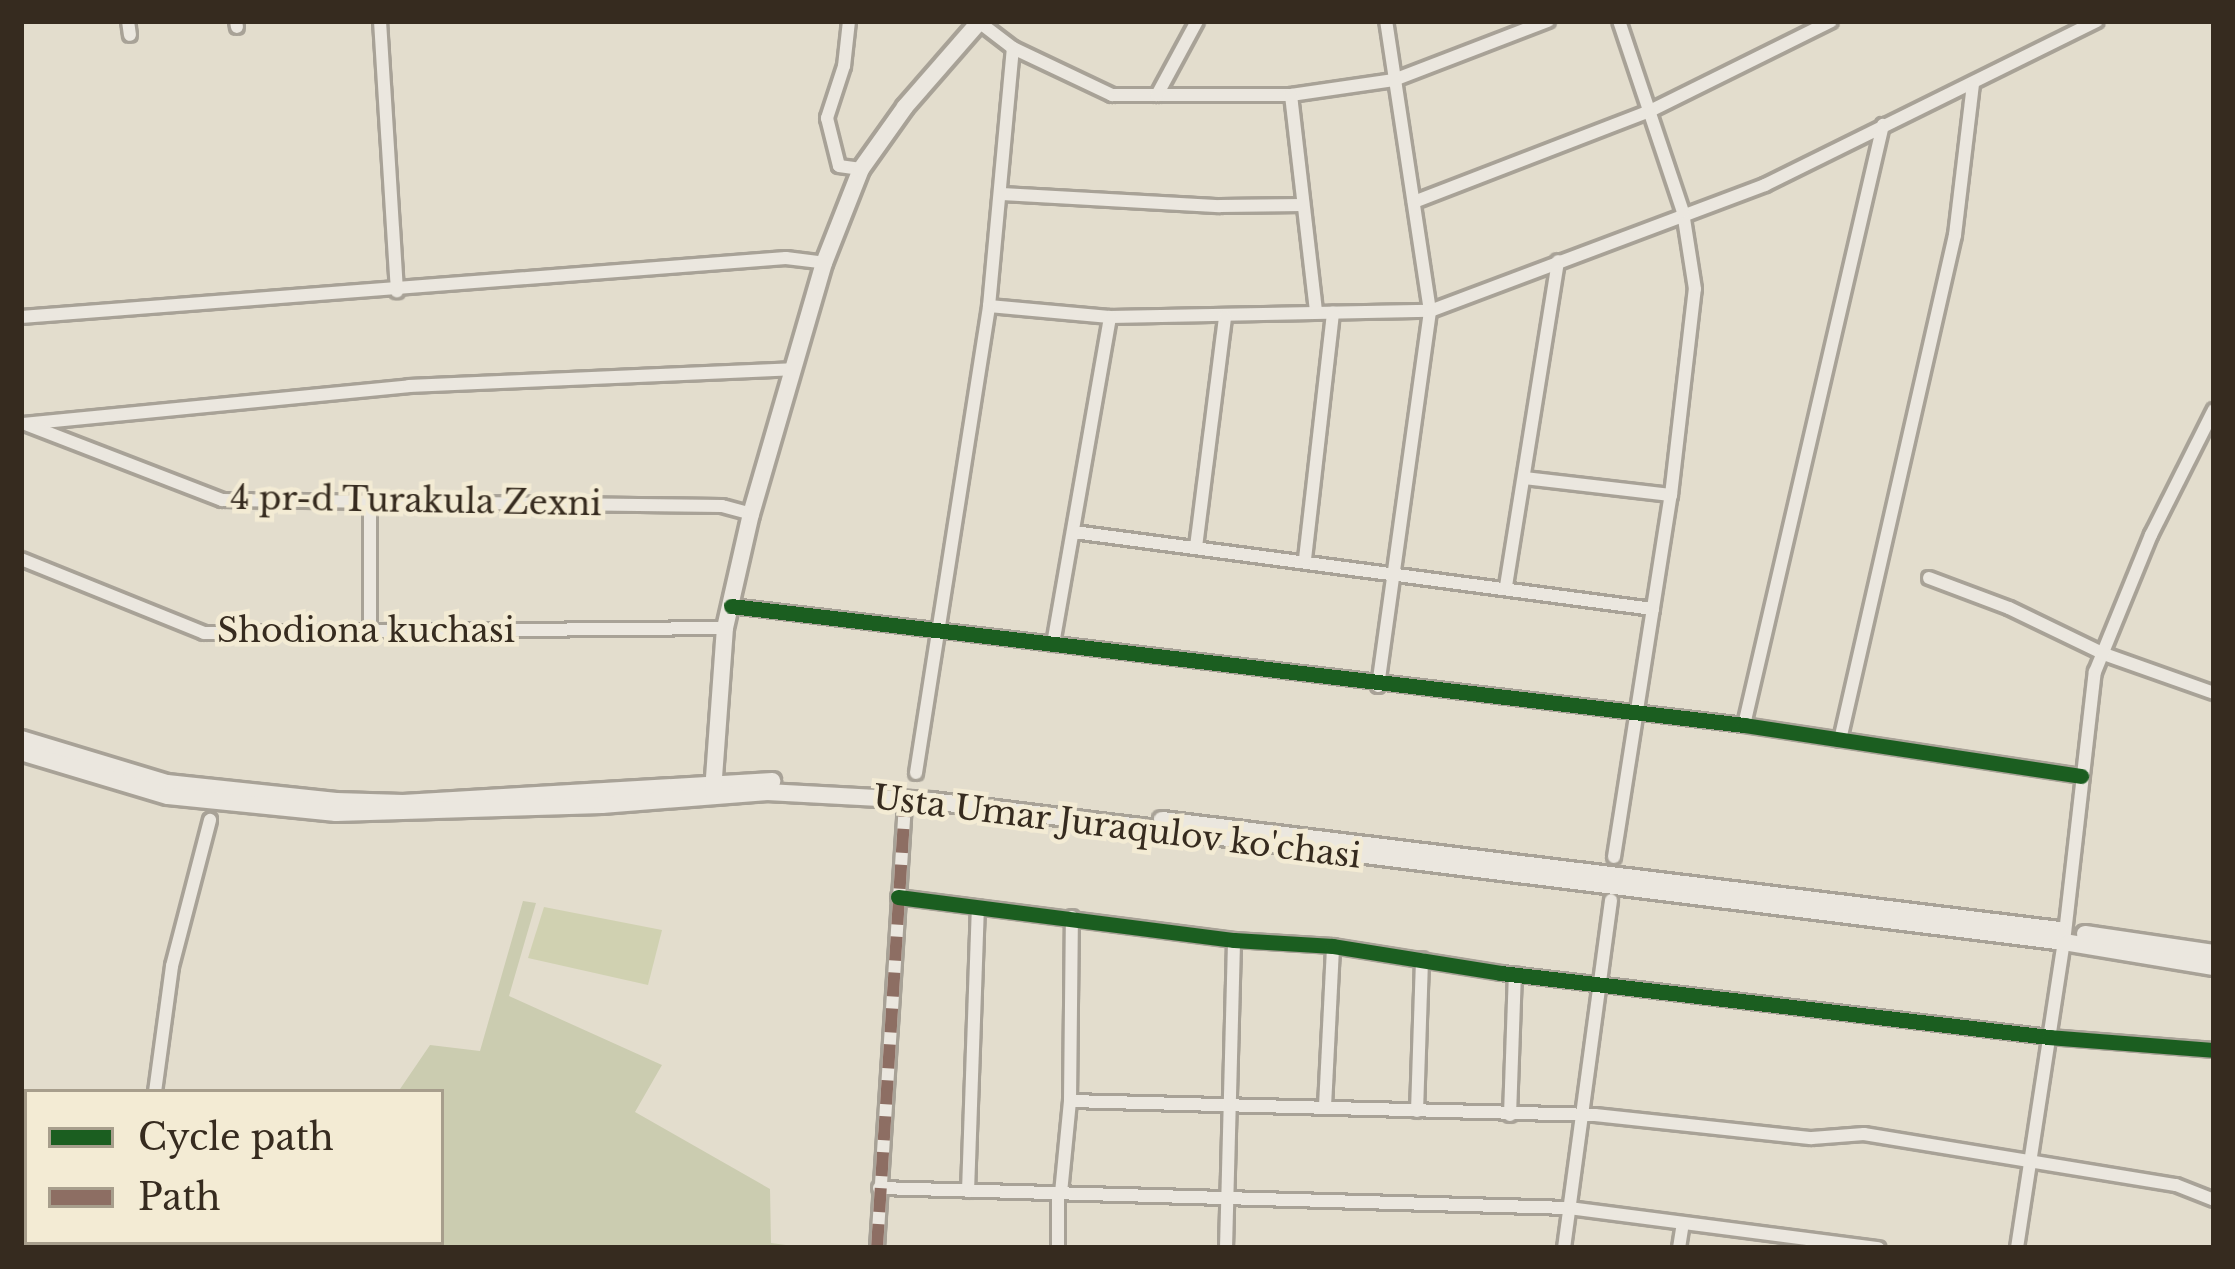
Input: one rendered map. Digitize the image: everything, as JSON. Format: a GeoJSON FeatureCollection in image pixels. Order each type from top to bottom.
{"type":"FeatureCollection","features":[{"type":"Feature","properties":{"kind":"main road"},"geometry":{"type":"LineString","coordinates":[[713,788],[725,628],[751,514],[824,263],[861,169],[980,22]]}},
{"type":"Feature","properties":{"kind":"main road","name":"Usta Umar Juraqulov ko'chasi"},"geometry":{"type":"LineString","coordinates":[[21,739],[167,783],[302,799],[403,803],[713,788],[829,792],[2214,953]]}},
{"type":"Feature","properties":{"kind":"main road","name":"Usta Umar Juraqulov ko'chasi"},"geometry":{"type":"LineString","coordinates":[[21,752],[169,796],[336,813],[580,806],[713,788]]}},
{"type":"Feature","properties":{"kind":"main road","name":"Usta Umar Juraqulov ko'chasi"},"geometry":{"type":"LineString","coordinates":[[2065,936],[2214,967]]}},
{"type":"Feature","properties":{"kind":"street"},"geometry":{"type":"LineString","coordinates":[[380,21],[397,290]]}},
{"type":"Feature","properties":{"kind":"street"},"geometry":{"type":"LineString","coordinates":[[849,21],[844,66],[827,118],[838,166],[861,169]]}},
{"type":"Feature","properties":{"kind":"street"},"geometry":{"type":"LineString","coordinates":[[1157,95],[1197,21]]}},
{"type":"Feature","properties":{"kind":"street"},"geometry":{"type":"LineString","coordinates":[[1378,686],[1430,311],[1386,21]]}},
{"type":"Feature","properties":{"kind":"street"},"geometry":{"type":"LineString","coordinates":[[980,22],[1013,48],[1112,95],[1291,95],[1394,80],[1548,21]]}},
{"type":"Feature","properties":{"kind":"street"},"geometry":{"type":"LineString","coordinates":[[1614,857],[1640,716],[1695,289],[1683,212],[1619,21]]}},
{"type":"Feature","properties":{"kind":"street"},"geometry":{"type":"LineString","coordinates":[[1414,202],[1650,111],[1831,21]]}},
{"type":"Feature","properties":{"kind":"street"},"geometry":{"type":"LineString","coordinates":[[989,307],[1110,317],[1430,311],[1765,184],[2097,21]]}},
{"type":"Feature","properties":{"kind":"street"},"geometry":{"type":"LineString","coordinates":[[916,772],[989,307],[1013,48]]}},
{"type":"Feature","properties":{"kind":"street"},"geometry":{"type":"LineString","coordinates":[[1840,740],[1955,235],[1973,83]]}},
{"type":"Feature","properties":{"kind":"street"},"geometry":{"type":"LineString","coordinates":[[1291,95],[1316,310]]}},
{"type":"Feature","properties":{"kind":"street"},"geometry":{"type":"LineString","coordinates":[[1744,724],[1883,125]]}},
{"type":"Feature","properties":{"kind":"street"},"geometry":{"type":"LineString","coordinates":[[1002,194],[1220,206],[1303,205]]}},
{"type":"Feature","properties":{"kind":"street"},"geometry":{"type":"LineString","coordinates":[[21,317],[786,258],[824,263]]}},
{"type":"Feature","properties":{"kind":"street"},"geometry":{"type":"LineString","coordinates":[[1506,586],[1558,261]]}},
{"type":"Feature","properties":{"kind":"street"},"geometry":{"type":"LineString","coordinates":[[1305,559],[1333,313]]}},
{"type":"Feature","properties":{"kind":"street"},"geometry":{"type":"LineString","coordinates":[[1053,644],[1110,317]]}},
{"type":"Feature","properties":{"kind":"street"},"geometry":{"type":"LineString","coordinates":[[1196,547],[1225,317]]}},
{"type":"Feature","properties":{"kind":"street"},"geometry":{"type":"LineString","coordinates":[[23,423],[409,386],[792,369]]}},
{"type":"Feature","properties":{"kind":"street"},"geometry":{"type":"LineString","coordinates":[[2017,1248],[2065,936],[2095,672],[2151,535],[2214,410]]}},
{"type":"Feature","properties":{"kind":"street","name":"4 pr-d Turakula Zexni"},"geometry":{"type":"LineString","coordinates":[[23,423],[222,500],[722,506],[751,514]]}},
{"type":"Feature","properties":{"kind":"street"},"geometry":{"type":"LineString","coordinates":[[1524,478],[1671,495]]}},
{"type":"Feature","properties":{"kind":"street"},"geometry":{"type":"LineString","coordinates":[[370,505],[370,631]]}},
{"type":"Feature","properties":{"kind":"street"},"geometry":{"type":"LineString","coordinates":[[1073,532],[1305,559],[1653,609]]}},
{"type":"Feature","properties":{"kind":"street","name":"Shodiona kuchasi"},"geometry":{"type":"LineString","coordinates":[[21,559],[203,633],[725,628]]}},
{"type":"Feature","properties":{"kind":"street"},"geometry":{"type":"LineString","coordinates":[[1929,578],[2009,608],[2104,654],[2214,693]]}},
{"type":"Feature","properties":{"kind":"street"},"geometry":{"type":"LineString","coordinates":[[731,606],[1378,686],[1744,724],[2081,776]]}},
{"type":"Feature","properties":{"kind":"street"},"geometry":{"type":"LineString","coordinates":[[877,1248],[904,813]]}},
{"type":"Feature","properties":{"kind":"street"},"geometry":{"type":"LineString","coordinates":[[155,1089],[172,966],[210,820]]}},
{"type":"Feature","properties":{"kind":"street"},"geometry":{"type":"LineString","coordinates":[[898,897],[1234,940],[1333,946],[1515,974],[2049,1037],[2214,1050]]}},
{"type":"Feature","properties":{"kind":"street"},"geometry":{"type":"LineString","coordinates":[[1564,1248],[1611,900]]}},
{"type":"Feature","properties":{"kind":"street"},"geometry":{"type":"LineString","coordinates":[[968,1191],[978,907]]}},
{"type":"Feature","properties":{"kind":"street"},"geometry":{"type":"LineString","coordinates":[[1058,1248],[1070,1101],[1072,917]]}},
{"type":"Feature","properties":{"kind":"street"},"geometry":{"type":"LineString","coordinates":[[1226,1248],[1234,940]]}},
{"type":"Feature","properties":{"kind":"street"},"geometry":{"type":"LineString","coordinates":[[1325,1106],[1333,946]]}},
{"type":"Feature","properties":{"kind":"street"},"geometry":{"type":"LineString","coordinates":[[1418,1111],[1421,959]]}},
{"type":"Feature","properties":{"kind":"street"},"geometry":{"type":"LineString","coordinates":[[1510,1115],[1515,974]]}},
{"type":"Feature","properties":{"kind":"street"},"geometry":{"type":"LineString","coordinates":[[1070,1101],[1584,1115],[1812,1138],[1864,1134],[2176,1185],[2214,1200]]}},
{"type":"Feature","properties":{"kind":"street"},"geometry":{"type":"LineString","coordinates":[[879,1188],[1569,1208],[1878,1248]]}},
{"type":"Feature","properties":{"kind":"street"},"geometry":{"type":"LineString","coordinates":[[21,1245],[24,1214]]}},
{"type":"Feature","properties":{"kind":"street"},"geometry":{"type":"LineString","coordinates":[[1679,1248],[1683,1223]]}},
{"type":"Feature","properties":{"kind":"green space"},"geometry":{"type":"Polygon","coordinates":[[[523,901],[536,903],[509,996],[662,1065],[635,1112],[770,1189],[771,1243],[808,1248],[257,1248],[444,1245],[444,1089],[400,1089],[430,1045],[480,1051],[523,901]]]}},
{"type":"Feature","properties":{"kind":"green space"},"geometry":{"type":"Polygon","coordinates":[[[544,907],[662,930],[648,985],[528,958],[544,907]]]}},
{"type":"Feature","properties":{"kind":"marked path"},"geometry":{"type":"LineString","coordinates":[[877,1248],[904,813]]}},
{"type":"Feature","properties":{"kind":"cycle path"},"geometry":{"type":"LineString","coordinates":[[731,606],[1744,725],[2081,776]]}},
{"type":"Feature","properties":{"kind":"cycle path"},"geometry":{"type":"LineString","coordinates":[[898,897],[1234,940],[1333,946],[1501,973],[2049,1037],[2214,1050]]}}]}
